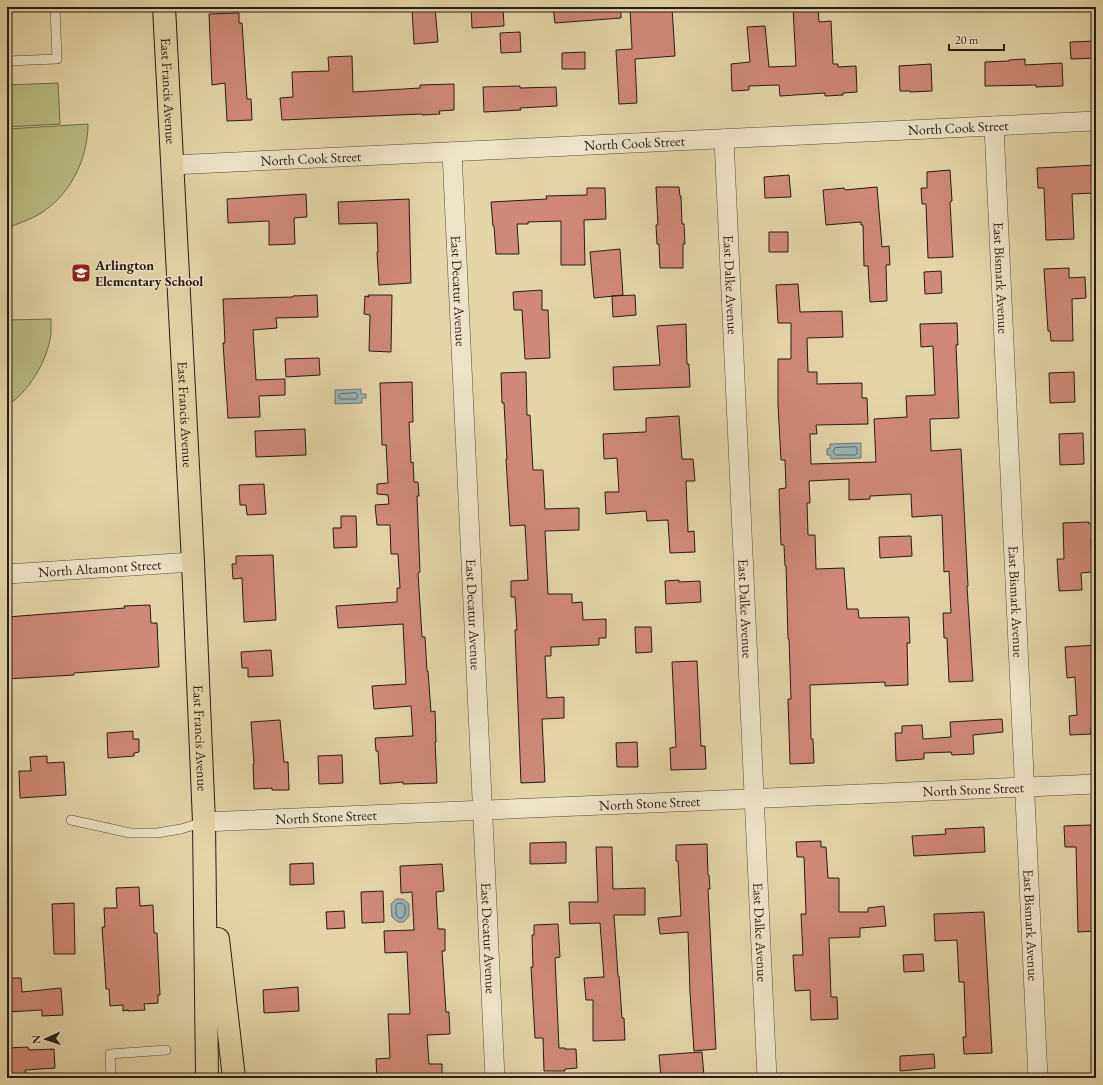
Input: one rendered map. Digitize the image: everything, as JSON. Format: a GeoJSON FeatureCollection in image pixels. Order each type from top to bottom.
{"type":"FeatureCollection","features":[{"type":"Feature","properties":{"kind":"main road","name":"East Francis Avenue"},"geometry":{"type":"LineString","coordinates":[[164,7],[194,562],[204,822],[207,1078]]}},
{"type":"Feature","properties":{"kind":"main road","name":"East Francis Avenue"},"geometry":{"type":"LineString","coordinates":[[204,822],[234,1078]]}},
{"type":"Feature","properties":{"kind":"street","name":"North Cook Street"},"geometry":{"type":"LineString","coordinates":[[172,165],[1096,121]]}},
{"type":"Feature","properties":{"kind":"street","name":"East Bismark Avenue"},"geometry":{"type":"LineString","coordinates":[[994,126],[1038,1078]]}},
{"type":"Feature","properties":{"kind":"street","name":"East Dalke Avenue"},"geometry":{"type":"LineString","coordinates":[[724,138],[767,1078]]}},
{"type":"Feature","properties":{"kind":"street","name":"East Decatur Avenue"},"geometry":{"type":"LineString","coordinates":[[452,152],[495,1078]]}},
{"type":"Feature","properties":{"kind":"street","name":"North Altamont Street"},"geometry":{"type":"LineString","coordinates":[[7,574],[194,562]]}},
{"type":"Feature","properties":{"kind":"street","name":"North Stone Street"},"geometry":{"type":"LineString","coordinates":[[204,822],[1096,784]]}},
{"type":"Feature","properties":{"kind":"lane"},"geometry":{"type":"LineString","coordinates":[[7,62],[57,59],[54,7]]}},
{"type":"Feature","properties":{"kind":"lane"},"geometry":{"type":"LineString","coordinates":[[71,820],[130,833],[156,833],[181,829],[204,822]]}},
{"type":"Feature","properties":{"kind":"lane"},"geometry":{"type":"LineString","coordinates":[[111,1078],[110,1054],[166,1050]]}},
{"type":"Feature","properties":{"kind":"green space"},"geometry":{"type":"Polygon","coordinates":[[[58,83],[60,124],[7,127],[7,85],[58,83]]]}},
{"type":"Feature","properties":{"kind":"green space"},"geometry":{"type":"Polygon","coordinates":[[[88,124],[85,151],[74,177],[67,188],[58,199],[36,216],[7,228],[7,129],[88,124]]]}},
{"type":"Feature","properties":{"kind":"green space"},"geometry":{"type":"Polygon","coordinates":[[[51,319],[49,345],[46,355],[36,375],[23,392],[7,406],[7,320],[51,319]]]}},
{"type":"Feature","properties":{"kind":"water"},"geometry":{"type":"Polygon","coordinates":[[[361,389],[361,394],[366,394],[366,398],[362,398],[362,403],[335,404],[335,390],[361,389]]]}},
{"type":"Feature","properties":{"kind":"water"},"geometry":{"type":"Polygon","coordinates":[[[861,443],[861,458],[831,459],[830,455],[827,455],[827,449],[830,448],[830,444],[861,443]]]}},
{"type":"Feature","properties":{"kind":"water"},"geometry":{"type":"Polygon","coordinates":[[[396,899],[403,899],[409,904],[409,916],[404,922],[398,922],[392,917],[391,904],[396,899]]]}},
{"type":"Feature","properties":{"kind":"building"},"geometry":{"type":"Polygon","coordinates":[[[435,7],[438,42],[414,44],[412,8],[435,7]]]}},
{"type":"Feature","properties":{"kind":"building"},"geometry":{"type":"Polygon","coordinates":[[[471,7],[503,7],[504,26],[472,28],[471,7]]]}},
{"type":"Feature","properties":{"kind":"building"},"geometry":{"type":"Polygon","coordinates":[[[553,7],[621,7],[621,18],[555,23],[553,7]]]}},
{"type":"Feature","properties":{"kind":"building"},"geometry":{"type":"Polygon","coordinates":[[[630,7],[672,7],[675,56],[635,59],[637,103],[619,104],[616,50],[632,49],[630,7]]]}},
{"type":"Feature","properties":{"kind":"building"},"geometry":{"type":"Polygon","coordinates":[[[793,7],[818,7],[819,22],[831,21],[833,64],[838,64],[838,67],[856,66],[857,92],[843,93],[843,95],[825,96],[825,93],[780,96],[779,85],[749,86],[749,90],[732,91],[731,64],[750,62],[747,27],[765,26],[769,67],[796,66],[793,7]]]}},
{"type":"Feature","properties":{"kind":"building"},"geometry":{"type":"Polygon","coordinates":[[[239,13],[239,23],[242,23],[247,99],[251,99],[252,120],[227,121],[225,83],[212,85],[209,14],[239,13]]]}},
{"type":"Feature","properties":{"kind":"building"},"geometry":{"type":"Polygon","coordinates":[[[520,32],[521,52],[501,53],[500,33],[520,32]]]}},
{"type":"Feature","properties":{"kind":"building"},"geometry":{"type":"Polygon","coordinates":[[[1096,41],[1096,58],[1071,59],[1070,42],[1096,41]]]}},
{"type":"Feature","properties":{"kind":"building"},"geometry":{"type":"Polygon","coordinates":[[[585,52],[585,69],[562,69],[562,53],[585,52]]]}},
{"type":"Feature","properties":{"kind":"building"},"geometry":{"type":"Polygon","coordinates":[[[352,56],[353,92],[420,88],[420,85],[454,84],[454,110],[439,111],[440,114],[282,120],[280,98],[293,97],[292,72],[329,71],[328,57],[352,56]]]}},
{"type":"Feature","properties":{"kind":"building"},"geometry":{"type":"Polygon","coordinates":[[[1025,59],[1025,65],[1062,63],[1063,86],[985,86],[985,62],[1025,59]]]}},
{"type":"Feature","properties":{"kind":"building"},"geometry":{"type":"Polygon","coordinates":[[[931,64],[932,91],[900,91],[899,66],[931,64]]]}},
{"type":"Feature","properties":{"kind":"building"},"geometry":{"type":"Polygon","coordinates":[[[520,86],[520,88],[556,87],[557,106],[484,112],[483,87],[520,86]]]}},
{"type":"Feature","properties":{"kind":"building"},"geometry":{"type":"Polygon","coordinates":[[[1096,165],[1096,193],[1072,194],[1074,239],[1046,240],[1044,188],[1038,188],[1037,168],[1096,165]]]}},
{"type":"Feature","properties":{"kind":"building"},"geometry":{"type":"Polygon","coordinates":[[[950,170],[953,257],[928,258],[926,204],[922,204],[921,188],[927,188],[927,172],[950,170]]]}},
{"type":"Feature","properties":{"kind":"building"},"geometry":{"type":"Polygon","coordinates":[[[789,175],[791,197],[765,198],[764,177],[789,175]]]}},
{"type":"Feature","properties":{"kind":"building"},"geometry":{"type":"Polygon","coordinates":[[[656,187],[679,187],[685,244],[683,244],[683,268],[660,268],[659,244],[657,244],[656,225],[658,225],[656,187]]]}},
{"type":"Feature","properties":{"kind":"building"},"geometry":{"type":"Polygon","coordinates":[[[877,187],[882,247],[889,246],[890,265],[886,265],[887,301],[870,302],[868,266],[864,266],[863,225],[861,225],[861,222],[826,225],[823,190],[844,188],[845,190],[877,187]]]}},
{"type":"Feature","properties":{"kind":"building"},"geometry":{"type":"Polygon","coordinates":[[[587,188],[605,188],[606,219],[584,220],[585,265],[561,265],[561,221],[528,222],[528,224],[517,224],[519,254],[496,254],[491,202],[547,199],[546,196],[587,195],[587,188]]]}},
{"type":"Feature","properties":{"kind":"building"},"geometry":{"type":"Polygon","coordinates":[[[306,194],[307,217],[294,218],[295,244],[269,245],[269,221],[228,223],[227,199],[306,194]]]}},
{"type":"Feature","properties":{"kind":"building"},"geometry":{"type":"Polygon","coordinates":[[[409,199],[411,283],[379,285],[377,223],[339,224],[338,202],[409,199]]]}},
{"type":"Feature","properties":{"kind":"building"},"geometry":{"type":"Polygon","coordinates":[[[769,232],[788,232],[788,252],[769,252],[769,232]]]}},
{"type":"Feature","properties":{"kind":"building"},"geometry":{"type":"Polygon","coordinates":[[[620,249],[623,295],[594,298],[590,252],[620,249]]]}},
{"type":"Feature","properties":{"kind":"building"},"geometry":{"type":"Polygon","coordinates":[[[1069,268],[1069,278],[1085,277],[1086,298],[1072,299],[1073,341],[1051,341],[1050,331],[1048,331],[1044,269],[1069,268]]]}},
{"type":"Feature","properties":{"kind":"building"},"geometry":{"type":"Polygon","coordinates":[[[941,271],[942,293],[925,294],[924,272],[941,271]]]}},
{"type":"Feature","properties":{"kind":"building"},"geometry":{"type":"Polygon","coordinates":[[[798,284],[800,312],[842,311],[843,337],[807,338],[808,372],[817,372],[817,384],[862,383],[862,398],[867,398],[868,424],[816,425],[817,434],[810,434],[811,464],[876,462],[874,419],[907,417],[906,396],[935,395],[933,346],[921,347],[920,324],[957,323],[958,345],[956,345],[959,418],[930,419],[931,451],[961,449],[973,681],[949,682],[947,638],[944,638],[943,613],[951,613],[949,571],[944,572],[942,515],[912,517],[911,494],[870,496],[870,499],[849,500],[849,479],[809,481],[810,503],[807,503],[808,535],[815,535],[816,569],[844,568],[847,609],[858,609],[859,618],[909,617],[910,643],[907,643],[908,685],[885,686],[885,682],[810,685],[811,739],[813,739],[814,763],[790,764],[788,699],[791,699],[789,639],[786,566],[784,545],[781,545],[779,489],[786,488],[785,460],[781,460],[778,405],[778,359],[791,359],[791,323],[778,323],[776,285],[798,284]]]}},
{"type":"Feature","properties":{"kind":"building"},"geometry":{"type":"Polygon","coordinates":[[[542,290],[542,310],[548,310],[550,358],[525,359],[522,310],[514,310],[513,292],[542,290]]]}},
{"type":"Feature","properties":{"kind":"building"},"geometry":{"type":"Polygon","coordinates":[[[317,295],[318,317],[276,318],[277,328],[253,330],[256,380],[285,379],[285,395],[259,396],[260,417],[228,418],[223,343],[225,343],[223,299],[317,295]]]}},
{"type":"Feature","properties":{"kind":"building"},"geometry":{"type":"Polygon","coordinates":[[[368,295],[392,295],[391,352],[369,351],[370,315],[364,314],[365,296],[369,297],[368,295]]]}},
{"type":"Feature","properties":{"kind":"building"},"geometry":{"type":"Polygon","coordinates":[[[635,295],[636,315],[613,317],[612,296],[635,295]]]}},
{"type":"Feature","properties":{"kind":"building"},"geometry":{"type":"Polygon","coordinates":[[[686,324],[687,364],[689,364],[690,387],[614,390],[613,367],[660,365],[657,326],[686,324]]]}},
{"type":"Feature","properties":{"kind":"building"},"geometry":{"type":"Polygon","coordinates":[[[319,358],[320,375],[286,377],[285,359],[319,358]]]}},
{"type":"Feature","properties":{"kind":"building"},"geometry":{"type":"Polygon","coordinates":[[[526,372],[527,415],[530,415],[533,470],[543,470],[545,509],[579,508],[579,530],[545,531],[548,594],[572,594],[572,603],[582,602],[583,620],[606,619],[606,638],[599,638],[599,645],[551,647],[551,656],[545,656],[547,698],[564,697],[564,718],[542,719],[545,782],[521,783],[515,630],[517,630],[515,597],[511,597],[511,581],[528,580],[525,525],[510,526],[504,403],[502,403],[501,373],[526,372]]]}},
{"type":"Feature","properties":{"kind":"building"},"geometry":{"type":"Polygon","coordinates":[[[1074,372],[1075,402],[1050,403],[1049,373],[1074,372]]]}},
{"type":"Feature","properties":{"kind":"building"},"geometry":{"type":"Polygon","coordinates":[[[412,382],[413,422],[409,422],[411,463],[413,462],[414,482],[418,482],[419,496],[417,496],[420,572],[418,573],[422,637],[425,637],[431,712],[435,711],[437,783],[403,784],[403,782],[380,784],[378,751],[376,751],[375,738],[413,736],[411,706],[374,709],[372,686],[406,684],[403,624],[338,628],[336,606],[397,602],[397,588],[400,588],[398,554],[391,554],[390,525],[377,525],[375,505],[389,504],[388,495],[377,494],[377,484],[388,483],[386,445],[382,445],[380,383],[412,382]]]}},
{"type":"Feature","properties":{"kind":"building"},"geometry":{"type":"Polygon","coordinates":[[[679,416],[682,459],[693,459],[695,481],[686,481],[688,532],[694,531],[695,552],[670,553],[668,520],[647,521],[646,511],[606,514],[605,492],[619,492],[617,458],[604,459],[603,434],[646,432],[646,418],[679,416]]]}},
{"type":"Feature","properties":{"kind":"building"},"geometry":{"type":"Polygon","coordinates":[[[305,429],[306,455],[256,457],[255,431],[305,429]]]}},
{"type":"Feature","properties":{"kind":"building"},"geometry":{"type":"Polygon","coordinates":[[[1083,433],[1084,464],[1060,465],[1059,434],[1083,433]]]}},
{"type":"Feature","properties":{"kind":"building"},"geometry":{"type":"Polygon","coordinates":[[[264,484],[266,514],[247,515],[246,505],[240,505],[239,485],[264,484]]]}},
{"type":"Feature","properties":{"kind":"building"},"geometry":{"type":"Polygon","coordinates":[[[341,516],[356,516],[357,547],[334,548],[333,528],[341,528],[341,516]]]}},
{"type":"Feature","properties":{"kind":"building"},"geometry":{"type":"Polygon","coordinates":[[[1089,522],[1089,524],[1096,524],[1096,539],[1091,539],[1092,572],[1081,573],[1082,590],[1059,591],[1057,559],[1064,559],[1063,523],[1089,522]]]}},
{"type":"Feature","properties":{"kind":"building"},"geometry":{"type":"Polygon","coordinates":[[[911,536],[912,556],[880,558],[879,537],[911,536]]]}},
{"type":"Feature","properties":{"kind":"building"},"geometry":{"type":"Polygon","coordinates":[[[273,555],[276,620],[244,622],[242,578],[233,579],[232,564],[236,564],[236,556],[273,555]]]}},
{"type":"Feature","properties":{"kind":"building"},"geometry":{"type":"Polygon","coordinates":[[[679,580],[679,582],[700,581],[701,602],[666,604],[665,581],[679,580]]]}},
{"type":"Feature","properties":{"kind":"building"},"geometry":{"type":"Polygon","coordinates":[[[150,605],[151,623],[157,623],[159,667],[74,673],[74,675],[7,679],[7,617],[150,605]]]}},
{"type":"Feature","properties":{"kind":"building"},"geometry":{"type":"Polygon","coordinates":[[[635,627],[651,627],[652,652],[636,653],[635,627]]]}},
{"type":"Feature","properties":{"kind":"building"},"geometry":{"type":"Polygon","coordinates":[[[1096,645],[1096,728],[1091,728],[1091,734],[1070,735],[1069,716],[1077,715],[1075,677],[1067,678],[1065,647],[1096,645]]]}},
{"type":"Feature","properties":{"kind":"building"},"geometry":{"type":"Polygon","coordinates":[[[271,650],[273,676],[248,677],[248,668],[242,668],[241,652],[271,650]]]}},
{"type":"Feature","properties":{"kind":"building"},"geometry":{"type":"Polygon","coordinates":[[[697,661],[701,746],[705,746],[706,769],[671,770],[670,748],[676,747],[672,662],[697,661]]]}},
{"type":"Feature","properties":{"kind":"building"},"geometry":{"type":"Polygon","coordinates":[[[1002,719],[1003,732],[973,735],[974,754],[952,755],[951,752],[924,753],[924,759],[896,761],[895,733],[902,733],[902,726],[922,725],[923,739],[951,737],[950,722],[1002,719]]]}},
{"type":"Feature","properties":{"kind":"building"},"geometry":{"type":"Polygon","coordinates":[[[280,720],[284,762],[288,762],[289,790],[272,790],[272,788],[254,789],[251,722],[280,720]]]}},
{"type":"Feature","properties":{"kind":"building"},"geometry":{"type":"Polygon","coordinates":[[[133,731],[133,739],[139,739],[139,752],[134,753],[134,756],[108,758],[107,733],[133,731]]]}},
{"type":"Feature","properties":{"kind":"building"},"geometry":{"type":"Polygon","coordinates":[[[637,742],[638,767],[617,767],[616,743],[637,742]]]}},
{"type":"Feature","properties":{"kind":"building"},"geometry":{"type":"Polygon","coordinates":[[[342,755],[343,783],[319,784],[318,756],[342,755]]]}},
{"type":"Feature","properties":{"kind":"building"},"geometry":{"type":"Polygon","coordinates":[[[47,756],[47,763],[64,762],[66,795],[20,798],[19,771],[31,771],[30,757],[47,756]]]}},
{"type":"Feature","properties":{"kind":"building"},"geometry":{"type":"Polygon","coordinates":[[[1091,825],[1092,863],[1096,863],[1096,931],[1078,932],[1076,847],[1065,847],[1064,826],[1091,825]]]}},
{"type":"Feature","properties":{"kind":"building"},"geometry":{"type":"Polygon","coordinates":[[[984,827],[985,852],[914,856],[912,836],[946,834],[945,829],[984,827]]]}},
{"type":"Feature","properties":{"kind":"building"},"geometry":{"type":"Polygon","coordinates":[[[821,841],[821,847],[826,847],[828,878],[839,878],[839,912],[868,912],[868,908],[884,906],[886,926],[860,928],[860,937],[829,938],[831,997],[837,997],[838,1019],[811,1020],[810,990],[795,991],[793,955],[803,955],[801,914],[806,914],[804,857],[797,857],[796,842],[821,841]]]}},
{"type":"Feature","properties":{"kind":"building"},"geometry":{"type":"Polygon","coordinates":[[[566,842],[566,863],[530,864],[530,843],[566,842]]]}},
{"type":"Feature","properties":{"kind":"building"},"geometry":{"type":"Polygon","coordinates":[[[707,844],[716,1049],[694,1051],[688,932],[660,934],[658,918],[681,916],[676,845],[707,844]]]}},
{"type":"Feature","properties":{"kind":"building"},"geometry":{"type":"Polygon","coordinates":[[[596,847],[612,847],[613,889],[645,888],[645,915],[614,915],[618,976],[622,1018],[624,1018],[625,1040],[593,1041],[593,1000],[586,1000],[584,978],[604,977],[600,923],[570,924],[569,902],[598,902],[596,847]]]}},
{"type":"Feature","properties":{"kind":"building"},"geometry":{"type":"Polygon","coordinates":[[[313,863],[314,884],[290,885],[290,864],[313,863]]]}},
{"type":"Feature","properties":{"kind":"building"},"geometry":{"type":"Polygon","coordinates":[[[442,864],[444,891],[436,892],[438,929],[445,929],[445,951],[442,951],[446,1012],[449,1012],[450,1034],[427,1035],[429,1064],[442,1064],[442,1078],[377,1078],[376,1059],[390,1058],[388,1014],[410,1014],[407,952],[385,953],[384,931],[414,930],[412,892],[401,893],[400,866],[442,864]]]}},
{"type":"Feature","properties":{"kind":"building"},"geometry":{"type":"Polygon","coordinates":[[[139,887],[140,906],[153,905],[154,933],[157,933],[160,995],[158,995],[158,1003],[144,1004],[145,1010],[123,1011],[123,1005],[110,1006],[109,989],[106,989],[102,927],[105,927],[104,908],[117,908],[116,888],[139,887]]]}},
{"type":"Feature","properties":{"kind":"building"},"geometry":{"type":"Polygon","coordinates":[[[383,891],[384,922],[362,923],[361,892],[383,891]]]}},
{"type":"Feature","properties":{"kind":"building"},"geometry":{"type":"Polygon","coordinates":[[[74,903],[75,954],[54,954],[52,904],[74,903]]]}},
{"type":"Feature","properties":{"kind":"building"},"geometry":{"type":"Polygon","coordinates":[[[344,911],[345,928],[327,929],[326,912],[344,911]]]}},
{"type":"Feature","properties":{"kind":"building"},"geometry":{"type":"Polygon","coordinates":[[[984,912],[992,1053],[964,1054],[963,1037],[966,1037],[964,982],[959,982],[957,940],[935,941],[934,914],[984,912]]]}},
{"type":"Feature","properties":{"kind":"building"},"geometry":{"type":"Polygon","coordinates":[[[558,924],[560,957],[555,958],[559,1048],[576,1049],[577,1068],[565,1069],[565,1071],[544,1071],[543,1038],[535,1038],[531,967],[533,967],[532,935],[534,935],[534,925],[558,924]]]}},
{"type":"Feature","properties":{"kind":"building"},"geometry":{"type":"Polygon","coordinates":[[[923,954],[924,971],[904,972],[903,955],[923,954]]]}},
{"type":"Feature","properties":{"kind":"building"},"geometry":{"type":"Polygon","coordinates":[[[7,978],[21,978],[22,992],[61,988],[63,1015],[42,1016],[42,1010],[7,1012],[7,978]]]}},
{"type":"Feature","properties":{"kind":"building"},"geometry":{"type":"Polygon","coordinates":[[[298,987],[299,1011],[264,1013],[263,990],[298,987]]]}},
{"type":"Feature","properties":{"kind":"building"},"geometry":{"type":"Polygon","coordinates":[[[28,1047],[29,1050],[54,1049],[55,1068],[25,1070],[26,1074],[7,1075],[7,1048],[28,1047]]]}},
{"type":"Feature","properties":{"kind":"building"},"geometry":{"type":"Polygon","coordinates":[[[702,1052],[704,1076],[661,1078],[659,1055],[702,1052]]]}},
{"type":"Feature","properties":{"kind":"building"},"geometry":{"type":"Polygon","coordinates":[[[934,1054],[935,1068],[900,1071],[900,1056],[934,1054]]]}},
{"type":"Feature","properties":{"kind":"place","name":"Arlington Elementary School"},"geometry":{"type":"Point","coordinates":[81,273]}}]}
